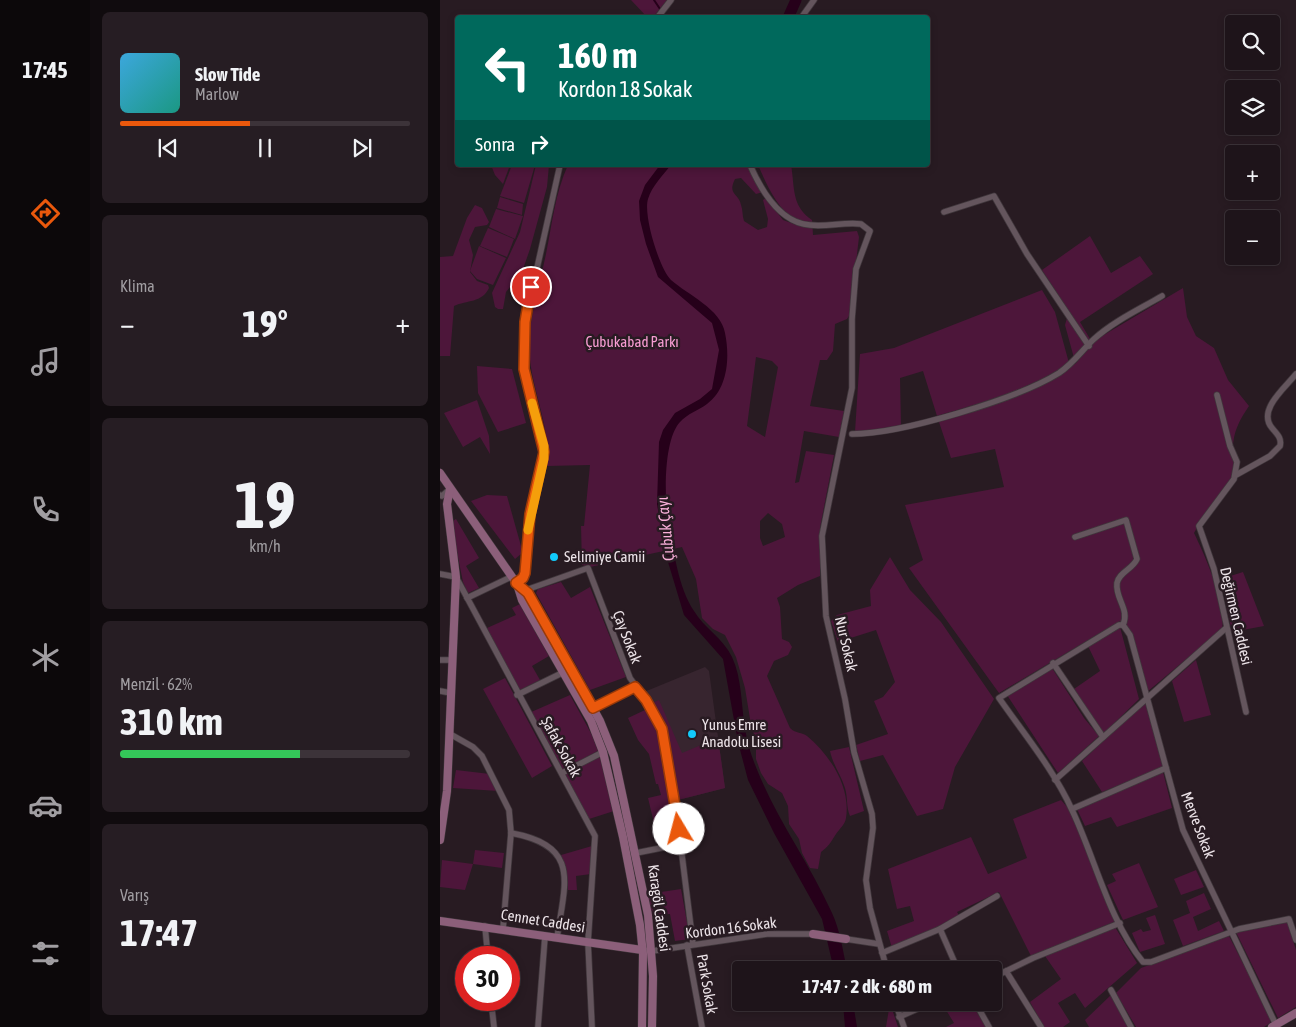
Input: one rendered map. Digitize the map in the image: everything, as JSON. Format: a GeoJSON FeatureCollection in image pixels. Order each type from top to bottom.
{"type":"FeatureCollection","features":[{"type":"Feature","properties":{"kind":"main road"},"geometry":{"type":"LineString","coordinates":[[440,473],[514,582],[522,600],[591,721],[603,752],[627,852],[642,950],[642,1027]]}},
{"type":"Feature","properties":{"kind":"main road"},"geometry":{"type":"LineString","coordinates":[[440,840],[450,734],[456,577],[447,504],[450,490]]}},
{"type":"Feature","properties":{"kind":"main road","name":"Karagöl Caddesi"},"geometry":{"type":"LineString","coordinates":[[514,582],[526,590],[593,708],[614,756],[648,915],[652,951],[652,1027]]}},
{"type":"Feature","properties":{"kind":"main road","name":"Cennet Caddesi"},"geometry":{"type":"LineString","coordinates":[[440,921],[642,950]]}},
{"type":"Feature","properties":{"kind":"main road"},"geometry":{"type":"LineString","coordinates":[[813,934],[846,939]]}},
{"type":"Feature","properties":{"kind":"main road"},"geometry":{"type":"LineString","coordinates":[[1274,1026],[1296,1013]]}},
{"type":"Feature","properties":{"kind":"street"},"geometry":{"type":"LineString","coordinates":[[803,15],[814,0]]}},
{"type":"Feature","properties":{"kind":"street"},"geometry":{"type":"LineString","coordinates":[[660,15],[671,1]]}},
{"type":"Feature","properties":{"kind":"street"},"geometry":{"type":"LineString","coordinates":[[468,598],[523,578],[526,567],[530,514],[544,452],[524,369],[525,322],[560,167]]}},
{"type":"Feature","properties":{"kind":"street","name":"Nur Sokak"},"geometry":{"type":"LineString","coordinates":[[751,167],[770,200],[789,219],[812,226],[854,223],[868,228],[869,234],[856,269],[852,319],[852,388],[823,526],[824,583],[826,616],[845,699],[854,752],[872,814],[873,828],[866,880],[884,961]]}},
{"type":"Feature","properties":{"kind":"street"},"geometry":{"type":"LineString","coordinates":[[944,212],[994,196],[1027,254],[1089,346]]}},
{"type":"Feature","properties":{"kind":"street"},"geometry":{"type":"LineString","coordinates":[[852,434],[895,429],[1001,398],[1058,373],[1082,354],[1102,333],[1162,296]]}},
{"type":"Feature","properties":{"kind":"street"},"geometry":{"type":"LineString","coordinates":[[1236,475],[1270,456],[1280,446],[1280,438],[1268,422],[1268,412],[1296,374]]}},
{"type":"Feature","properties":{"kind":"street"},"geometry":{"type":"LineString","coordinates":[[1217,396],[1230,446],[1237,462],[1236,475]]}},
{"type":"Feature","properties":{"kind":"street","name":"Değirmen Caddesi"},"geometry":{"type":"LineString","coordinates":[[1236,475],[1199,526],[1214,569],[1246,712]]}},
{"type":"Feature","properties":{"kind":"street"},"geometry":{"type":"LineString","coordinates":[[440,495],[442,496],[450,490]]}},
{"type":"Feature","properties":{"kind":"street"},"geometry":{"type":"LineString","coordinates":[[1075,537],[1126,520],[1137,556],[1135,564],[1122,575],[1118,583],[1126,615],[1123,625],[1119,625],[1053,663],[999,698],[1055,780],[1072,809],[1120,923],[1143,962],[1156,960],[1254,924],[1289,919],[1296,940]]}},
{"type":"Feature","properties":{"kind":"street","name":"Çay Sokak"},"geometry":{"type":"LineString","coordinates":[[526,590],[588,568],[635,687],[646,700],[662,729],[681,844],[690,945]]}},
{"type":"Feature","properties":{"kind":"street"},"geometry":{"type":"LineString","coordinates":[[440,574],[456,577]]}},
{"type":"Feature","properties":{"kind":"street","name":"Şafak Sokak"},"geometry":{"type":"LineString","coordinates":[[456,577],[517,695],[562,773],[596,839],[588,942],[592,1027]]}},
{"type":"Feature","properties":{"kind":"street","name":"Merve Sokak"},"geometry":{"type":"LineString","coordinates":[[1123,625],[1130,635],[1183,830],[1274,1026]]}},
{"type":"Feature","properties":{"kind":"street"},"geometry":{"type":"LineString","coordinates":[[1055,780],[1146,696],[1226,628]]}},
{"type":"Feature","properties":{"kind":"street"},"geometry":{"type":"LineString","coordinates":[[440,660],[452,660]]}},
{"type":"Feature","properties":{"kind":"street"},"geometry":{"type":"LineString","coordinates":[[1053,663],[1103,737]]}},
{"type":"Feature","properties":{"kind":"street"},"geometry":{"type":"LineString","coordinates":[[517,695],[564,672]]}},
{"type":"Feature","properties":{"kind":"street"},"geometry":{"type":"LineString","coordinates":[[593,708],[635,687]]}},
{"type":"Feature","properties":{"kind":"street"},"geometry":{"type":"LineString","coordinates":[[440,691],[452,693]]}},
{"type":"Feature","properties":{"kind":"street"},"geometry":{"type":"LineString","coordinates":[[450,734],[473,747],[482,756],[509,810],[510,832],[503,929]]}},
{"type":"Feature","properties":{"kind":"street"},"geometry":{"type":"LineString","coordinates":[[562,773],[603,752]]}},
{"type":"Feature","properties":{"kind":"street"},"geometry":{"type":"LineString","coordinates":[[1072,809],[1166,768]]}},
{"type":"Feature","properties":{"kind":"street"},"geometry":{"type":"LineString","coordinates":[[510,832],[543,841],[556,852],[561,860],[564,888],[557,938]]}},
{"type":"Feature","properties":{"kind":"street"},"geometry":{"type":"LineString","coordinates":[[636,853],[681,844]]}},
{"type":"Feature","properties":{"kind":"street"},"geometry":{"type":"LineString","coordinates":[[882,954],[940,929],[997,896]]}},
{"type":"Feature","properties":{"kind":"street"},"geometry":{"type":"LineString","coordinates":[[1002,973],[1033,958],[1120,923]]}},
{"type":"Feature","properties":{"kind":"street"},"geometry":{"type":"LineString","coordinates":[[485,926],[487,946]]}},
{"type":"Feature","properties":{"kind":"street"},"geometry":{"type":"LineString","coordinates":[[940,929],[954,961]]}},
{"type":"Feature","properties":{"kind":"street","name":"Kordon 16 Sokak"},"geometry":{"type":"LineString","coordinates":[[642,950],[652,951],[767,934],[813,934]]}},
{"type":"Feature","properties":{"kind":"street"},"geometry":{"type":"LineString","coordinates":[[538,1027],[545,936]]}},
{"type":"Feature","properties":{"kind":"street"},"geometry":{"type":"LineString","coordinates":[[846,939],[879,944]]}},
{"type":"Feature","properties":{"kind":"street","name":"Park Sokak"},"geometry":{"type":"LineString","coordinates":[[690,945],[702,1027]]}},
{"type":"Feature","properties":{"kind":"street"},"geometry":{"type":"LineString","coordinates":[[1006,971],[1040,1027]]}},
{"type":"Feature","properties":{"kind":"street"},"geometry":{"type":"LineString","coordinates":[[1111,990],[1131,1027]]}},
{"type":"Feature","properties":{"kind":"street"},"geometry":{"type":"LineString","coordinates":[[492,1011],[494,1027]]}},
{"type":"Feature","properties":{"kind":"street"},"geometry":{"type":"LineString","coordinates":[[897,1011],[904,1027]]}},
{"type":"Feature","properties":{"kind":"street"},"geometry":{"type":"LineString","coordinates":[[899,1017],[913,1011]]}},
{"type":"Feature","properties":{"kind":"street"},"geometry":{"type":"LineString","coordinates":[[980,1011],[989,1027]]}},
{"type":"Feature","properties":{"kind":"shaded area","name":"Yunus Emre Anadolu Lisesi"},"geometry":{"type":"Polygon","coordinates":[[[705,667],[709,671],[725,788],[678,800],[666,731],[644,692],[705,667]]]}},
{"type":"Feature","properties":{"kind":"green space"},"geometry":{"type":"Polygon","coordinates":[[[631,0],[667,0],[655,15],[645,15],[631,0]]]}},
{"type":"Feature","properties":{"kind":"green space"},"geometry":{"type":"Polygon","coordinates":[[[492,167],[509,167],[503,184],[495,175],[492,167]]]}},
{"type":"Feature","properties":{"kind":"green space"},"geometry":{"type":"Polygon","coordinates":[[[511,167],[534,167],[524,203],[500,196],[511,167]]]}},
{"type":"Feature","properties":{"kind":"green space"},"geometry":{"type":"Polygon","coordinates":[[[536,167],[549,167],[547,187],[522,272],[506,292],[503,309],[498,309],[495,307],[492,293],[520,232],[536,167]]]}},
{"type":"Feature","properties":{"kind":"green space","name":"Çubukabad Parkı"},"geometry":{"type":"Polygon","coordinates":[[[567,167],[748,167],[763,192],[756,194],[741,178],[735,179],[732,188],[740,201],[744,221],[758,230],[767,227],[768,219],[763,200],[766,198],[783,220],[797,225],[797,221],[784,210],[773,196],[759,167],[791,167],[795,196],[800,209],[812,220],[813,235],[857,231],[859,237],[850,314],[847,319],[835,324],[833,351],[827,360],[820,360],[810,406],[844,411],[839,437],[804,431],[795,483],[799,482],[806,451],[834,455],[820,528],[820,576],[798,585],[777,598],[780,607],[782,639],[789,642],[792,647],[788,655],[774,661],[767,676],[790,728],[807,736],[824,752],[842,783],[847,806],[845,820],[826,848],[821,852],[818,869],[810,868],[802,853],[799,839],[789,824],[788,806],[782,793],[768,784],[761,773],[756,759],[756,741],[751,725],[745,688],[736,657],[725,635],[713,629],[702,618],[696,579],[682,547],[590,567],[582,565],[581,526],[584,526],[590,465],[547,466],[547,439],[532,373],[529,347],[531,320],[557,198],[567,167]],[[756,357],[747,426],[765,437],[778,367],[772,361],[756,357]],[[768,513],[760,521],[760,538],[763,546],[785,537],[782,524],[768,513]]]}},
{"type":"Feature","properties":{"kind":"green space"},"geometry":{"type":"Polygon","coordinates":[[[500,197],[523,204],[522,215],[497,208],[500,197]]]}},
{"type":"Feature","properties":{"kind":"green space"},"geometry":{"type":"Polygon","coordinates":[[[475,205],[482,208],[489,222],[487,225],[475,227],[469,240],[473,255],[470,272],[477,281],[488,285],[489,288],[478,299],[454,306],[450,356],[440,356],[440,257],[453,256],[467,218],[475,205]]]}},
{"type":"Feature","properties":{"kind":"green space"},"geometry":{"type":"Polygon","coordinates":[[[496,209],[523,216],[515,239],[489,227],[496,209]]]}},
{"type":"Feature","properties":{"kind":"green space"},"geometry":{"type":"Polygon","coordinates":[[[488,228],[514,239],[507,257],[480,246],[488,228]]]}},
{"type":"Feature","properties":{"kind":"green space"},"geometry":{"type":"Polygon","coordinates":[[[1090,236],[1111,273],[1140,256],[1153,274],[1080,322],[1090,339],[1074,358],[1065,325],[1069,311],[1042,270],[1090,236]]]}},
{"type":"Feature","properties":{"kind":"green space"},"geometry":{"type":"Polygon","coordinates":[[[479,246],[506,258],[493,285],[477,279],[470,271],[479,246]]]}},
{"type":"Feature","properties":{"kind":"green space"},"geometry":{"type":"Polygon","coordinates":[[[1183,288],[1187,317],[1196,336],[1214,348],[1228,380],[1249,406],[1240,421],[1234,437],[1235,468],[1233,475],[1194,533],[1209,567],[1218,594],[1223,619],[1222,629],[1147,692],[1132,634],[1128,627],[1120,621],[999,693],[909,568],[923,560],[905,505],[1004,487],[995,449],[951,458],[938,419],[964,412],[1061,373],[1076,363],[1097,339],[1183,288]]]}},
{"type":"Feature","properties":{"kind":"green space"},"geometry":{"type":"Polygon","coordinates":[[[1042,290],[1055,312],[1069,363],[1022,388],[937,416],[923,371],[900,378],[901,426],[882,430],[855,432],[860,354],[894,348],[1042,290]]]}},
{"type":"Feature","properties":{"kind":"green space"},"geometry":{"type":"Polygon","coordinates":[[[477,366],[512,369],[526,423],[498,432],[478,393],[477,366]]]}},
{"type":"Feature","properties":{"kind":"green space"},"geometry":{"type":"Polygon","coordinates":[[[477,400],[489,436],[490,454],[480,437],[463,447],[444,413],[477,400]]]}},
{"type":"Feature","properties":{"kind":"green space"},"geometry":{"type":"Polygon","coordinates":[[[487,495],[507,496],[521,546],[521,554],[515,559],[471,501],[487,495]]]}},
{"type":"Feature","properties":{"kind":"green space"},"geometry":{"type":"Polygon","coordinates":[[[456,519],[479,558],[466,566],[479,588],[468,593],[463,582],[451,522],[456,519]]]}},
{"type":"Feature","properties":{"kind":"green space"},"geometry":{"type":"Polygon","coordinates":[[[890,557],[910,590],[941,622],[994,699],[955,767],[943,809],[917,816],[883,755],[860,761],[856,745],[888,734],[874,701],[883,697],[895,682],[876,630],[838,642],[831,621],[837,615],[871,606],[870,590],[890,557]]]}},
{"type":"Feature","properties":{"kind":"green space"},"geometry":{"type":"Polygon","coordinates":[[[1243,572],[1264,626],[1232,632],[1221,579],[1243,572]]]}},
{"type":"Feature","properties":{"kind":"green space"},"geometry":{"type":"Polygon","coordinates":[[[561,582],[571,598],[590,587],[626,677],[590,690],[536,593],[538,589],[561,582]]]}},
{"type":"Feature","properties":{"kind":"green space"},"geometry":{"type":"Polygon","coordinates":[[[520,604],[549,656],[532,666],[540,680],[518,691],[487,628],[516,615],[512,608],[520,604]]]}},
{"type":"Feature","properties":{"kind":"green space"},"geometry":{"type":"Polygon","coordinates":[[[1120,627],[1139,699],[1103,734],[1074,689],[1100,671],[1088,646],[1120,627]]]}},
{"type":"Feature","properties":{"kind":"green space"},"geometry":{"type":"Polygon","coordinates":[[[1196,660],[1211,715],[1184,722],[1172,681],[1196,660]]]}},
{"type":"Feature","properties":{"kind":"green space"},"geometry":{"type":"Polygon","coordinates":[[[1052,668],[1084,718],[1099,736],[1058,773],[1007,695],[1052,668]]]}},
{"type":"Feature","properties":{"kind":"green space"},"geometry":{"type":"Polygon","coordinates":[[[505,678],[552,766],[532,778],[483,689],[505,678]]]}},
{"type":"Feature","properties":{"kind":"green space"},"geometry":{"type":"Polygon","coordinates":[[[570,695],[592,735],[598,751],[562,770],[529,713],[570,695]]]}},
{"type":"Feature","properties":{"kind":"green space"},"geometry":{"type":"Polygon","coordinates":[[[659,700],[682,753],[718,738],[725,788],[678,800],[666,731],[652,703],[659,700]]]}},
{"type":"Feature","properties":{"kind":"green space"},"geometry":{"type":"Polygon","coordinates":[[[1145,702],[1163,767],[1102,792],[1082,761],[1145,702]]]}},
{"type":"Feature","properties":{"kind":"green space"},"geometry":{"type":"Polygon","coordinates":[[[645,710],[653,719],[659,733],[675,841],[659,844],[648,798],[661,795],[658,784],[656,784],[649,754],[638,740],[628,718],[645,710]]]}},
{"type":"Feature","properties":{"kind":"green space"},"geometry":{"type":"Polygon","coordinates":[[[849,747],[864,811],[850,816],[845,788],[830,751],[849,747]]]}},
{"type":"Feature","properties":{"kind":"green space"},"geometry":{"type":"Polygon","coordinates":[[[601,755],[614,811],[589,819],[565,774],[601,755]]]}},
{"type":"Feature","properties":{"kind":"green space"},"geometry":{"type":"Polygon","coordinates":[[[456,770],[490,774],[498,791],[453,788],[456,770]]]}},
{"type":"Feature","properties":{"kind":"green space"},"geometry":{"type":"Polygon","coordinates":[[[1163,772],[1172,808],[1117,827],[1111,817],[1085,826],[1077,809],[1163,772]]]}},
{"type":"Feature","properties":{"kind":"green space"},"geometry":{"type":"Polygon","coordinates":[[[1061,800],[1069,809],[1116,921],[1031,956],[999,892],[957,912],[960,917],[892,948],[887,931],[914,921],[910,906],[897,909],[888,869],[971,837],[988,874],[1027,858],[1013,819],[1061,800]]]}},
{"type":"Feature","properties":{"kind":"green space"},"geometry":{"type":"Polygon","coordinates":[[[592,846],[591,874],[576,876],[577,890],[568,890],[566,867],[561,855],[592,846]]]}},
{"type":"Feature","properties":{"kind":"green space"},"geometry":{"type":"Polygon","coordinates":[[[475,850],[504,853],[502,868],[473,864],[475,850]]]}},
{"type":"Feature","properties":{"kind":"green space"},"geometry":{"type":"Polygon","coordinates":[[[442,860],[473,864],[465,890],[440,887],[442,860]]]}},
{"type":"Feature","properties":{"kind":"green space"},"geometry":{"type":"Polygon","coordinates":[[[1139,863],[1158,907],[1123,920],[1107,885],[1116,881],[1112,874],[1139,863]]]}},
{"type":"Feature","properties":{"kind":"green space"},"geometry":{"type":"Polygon","coordinates":[[[1196,870],[1204,887],[1181,895],[1174,879],[1196,870]]]}},
{"type":"Feature","properties":{"kind":"green space"},"geometry":{"type":"Polygon","coordinates":[[[681,889],[690,939],[675,941],[670,914],[652,915],[648,894],[681,889]]]}},
{"type":"Feature","properties":{"kind":"green space"},"geometry":{"type":"Polygon","coordinates":[[[1204,893],[1211,909],[1193,917],[1198,931],[1219,921],[1224,931],[1183,946],[1173,920],[1190,913],[1186,901],[1204,893]]]}},
{"type":"Feature","properties":{"kind":"green space"},"geometry":{"type":"Polygon","coordinates":[[[1155,915],[1165,944],[1140,952],[1132,933],[1141,929],[1143,932],[1151,930],[1146,918],[1155,915]]]}},
{"type":"Feature","properties":{"kind":"green space"},"geometry":{"type":"Polygon","coordinates":[[[1287,922],[1296,950],[1296,1007],[1278,1018],[1236,932],[1287,922]]]}},
{"type":"Feature","properties":{"kind":"green space"},"geometry":{"type":"Polygon","coordinates":[[[1115,927],[1137,963],[1085,1008],[1075,993],[1058,1003],[1070,1022],[1063,1027],[1044,1027],[1030,1002],[1061,979],[1045,956],[1115,927]]]}},
{"type":"Feature","properties":{"kind":"green space"},"geometry":{"type":"Polygon","coordinates":[[[1229,936],[1271,1018],[1270,1023],[1264,1027],[1136,1027],[1116,993],[1141,968],[1229,936]]]}},
{"type":"Feature","properties":{"kind":"green space"},"geometry":{"type":"Polygon","coordinates":[[[1111,995],[1130,1027],[1089,1027],[1085,1020],[1111,995]]]}},
{"type":"Feature","properties":{"kind":"green space"},"geometry":{"type":"Polygon","coordinates":[[[889,1011],[893,1011],[898,1027],[886,1027],[889,1011]]]}},
{"type":"Feature","properties":{"kind":"green space"},"geometry":{"type":"Polygon","coordinates":[[[947,1011],[976,1011],[986,1027],[946,1027],[954,1023],[947,1011]]]}},
{"type":"Feature","properties":{"kind":"water"},"geometry":{"type":"Polygon","coordinates":[[[658,167],[669,167],[658,181],[648,199],[648,217],[653,241],[666,274],[678,286],[711,310],[722,324],[727,342],[726,372],[719,390],[707,404],[680,422],[670,442],[666,471],[666,501],[677,569],[684,591],[694,611],[724,644],[732,657],[738,674],[748,745],[775,808],[832,913],[839,933],[845,961],[832,961],[822,919],[774,833],[748,780],[738,742],[723,659],[684,615],[665,552],[657,504],[659,442],[663,430],[675,413],[700,399],[712,389],[719,350],[712,323],[658,277],[646,244],[640,220],[639,201],[645,185],[658,167]]]}},
{"type":"Feature","properties":{"kind":"water"},"geometry":{"type":"Polygon","coordinates":[[[844,1011],[854,1011],[857,1027],[845,1027],[844,1011]]]}},
{"type":"Feature","properties":{"kind":"waterway"},"geometry":{"type":"LineString","coordinates":[[654,0],[664,15]]}},
{"type":"Feature","properties":{"kind":"waterway","name":"Çubuk Çayı"},"geometry":{"type":"LineString","coordinates":[[789,15],[796,0]]}},
{"type":"Feature","properties":{"kind":"slow traffic"},"geometry":{"type":"LineString","coordinates":[[528,530],[535,489],[544,459],[544,446],[532,403]]}},
{"type":"Feature","properties":{"kind":"place","name":"Selimiye Camii"},"geometry":{"type":"Point","coordinates":[554,557]}},
{"type":"Feature","properties":{"kind":"place","name":"Yunus Emre Anadolu Lisesi"},"geometry":{"type":"Point","coordinates":[692,734]}},
{"type":"Feature","properties":{"kind":"route"},"geometry":{"type":"LineString","coordinates":[[531,287],[524,332],[524,369],[544,446],[544,459],[530,514],[525,573],[523,578],[516,584],[524,588],[528,593],[593,708],[635,687],[646,700],[662,729],[679,829]]}}]}
